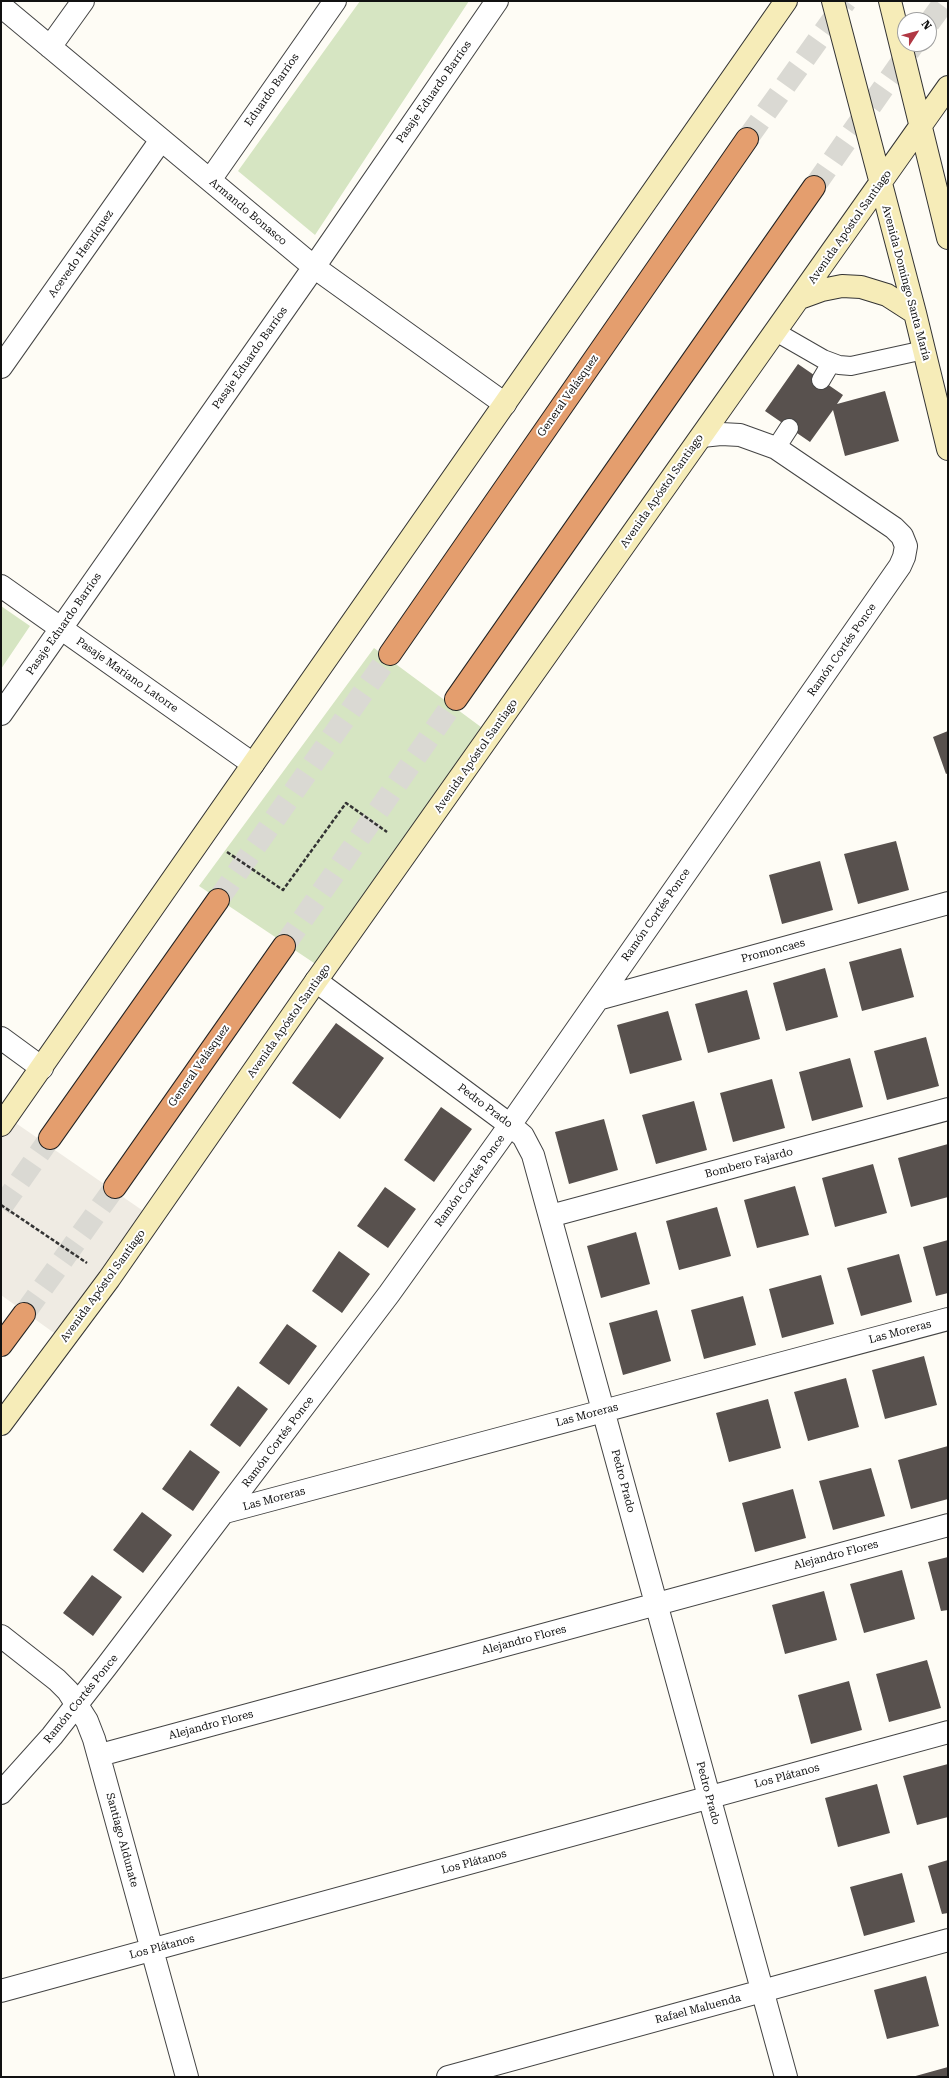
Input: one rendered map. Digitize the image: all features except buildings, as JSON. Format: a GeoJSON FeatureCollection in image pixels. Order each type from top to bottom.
{"type":"FeatureCollection","features":[{"type":"Feature","properties":{"kind":"highway","name":"General Velásquez"},"geometry":{"type":"LineString","coordinates":[[390,654],[748,139]]}},
{"type":"Feature","properties":{"kind":"highway"},"geometry":{"type":"LineString","coordinates":[[456,699],[814,187]]}},
{"type":"Feature","properties":{"kind":"highway"},"geometry":{"type":"LineString","coordinates":[[50,1138],[218,900]]}},
{"type":"Feature","properties":{"kind":"highway","name":"General Velásquez"},"geometry":{"type":"LineString","coordinates":[[114,1187],[284,946]]}},
{"type":"Feature","properties":{"kind":"highway"},"geometry":{"type":"LineString","coordinates":[[1,1345],[24,1314]]}},
{"type":"Feature","properties":{"kind":"main road"},"geometry":{"type":"LineString","coordinates":[[1,1125],[786,1]]}},
{"type":"Feature","properties":{"kind":"main road","name":"Avenida Domingo Santa María"},"geometry":{"type":"LineString","coordinates":[[833,1],[916,313],[924,350],[943,405],[948,449]]}},
{"type":"Feature","properties":{"kind":"main road"},"geometry":{"type":"LineString","coordinates":[[890,1],[948,238]]}},
{"type":"Feature","properties":{"kind":"main road","name":"Avenida Apóstol Santiago"},"geometry":{"type":"LineString","coordinates":[[1,1424],[109,1279],[316,981],[881,185],[948,87]]}},
{"type":"Feature","properties":{"kind":"main road"},"geometry":{"type":"LineString","coordinates":[[800,298],[822,290],[842,286],[861,287],[899,300],[916,313]]}},
{"type":"Feature","properties":{"kind":"street"},"geometry":{"type":"LineString","coordinates":[[50,47],[83,1]]}},
{"type":"Feature","properties":{"kind":"street","name":"Eduardo Barrios"},"geometry":{"type":"LineString","coordinates":[[210,180],[335,1]]}},
{"type":"Feature","properties":{"kind":"street","name":"Pasaje Eduardo Barrios"},"geometry":{"type":"LineString","coordinates":[[1,714],[314,267],[496,1]]}},
{"type":"Feature","properties":{"kind":"street","name":"Armando Bonasco"},"geometry":{"type":"LineString","coordinates":[[1,6],[314,267],[505,404]]}},
{"type":"Feature","properties":{"kind":"street","name":"Acevedo Henríquez"},"geometry":{"type":"LineString","coordinates":[[1,367],[161,140]]}},
{"type":"Feature","properties":{"kind":"street"},"geometry":{"type":"LineString","coordinates":[[702,436],[721,434],[740,435],[776,448]]}},
{"type":"Feature","properties":{"kind":"street","name":"Ramón Cortés Ponce"},"geometry":{"type":"LineString","coordinates":[[1,1792],[52,1736],[77,1704],[225,1512],[389,1294],[510,1125],[900,566],[904,557],[906,546],[902,536],[894,528],[776,448]]}},
{"type":"Feature","properties":{"kind":"street","name":"Pasaje Mariano Latorre"},"geometry":{"type":"LineString","coordinates":[[1,586],[253,764]]}},
{"type":"Feature","properties":{"kind":"street","name":"Promoncaes"},"geometry":{"type":"LineString","coordinates":[[598,999],[948,903]]}},
{"type":"Feature","properties":{"kind":"street","name":"Pedro Prado"},"geometry":{"type":"LineString","coordinates":[[316,981],[524,1136],[533,1155],[786,2077]]}},
{"type":"Feature","properties":{"kind":"street"},"geometry":{"type":"LineString","coordinates":[[1,1038],[42,1068]]}},
{"type":"Feature","properties":{"kind":"street","name":"Bombero Fajardo"},"geometry":{"type":"LineString","coordinates":[[550,1216],[948,1109]]}},
{"type":"Feature","properties":{"kind":"street","name":"Las Moreras"},"geometry":{"type":"LineString","coordinates":[[225,1512],[948,1319]]}},
{"type":"Feature","properties":{"kind":"street","name":"Alejandro Flores"},"geometry":{"type":"LineString","coordinates":[[100,1756],[948,1525]]}},
{"type":"Feature","properties":{"kind":"street","name":"Santiago Aldunate"},"geometry":{"type":"LineString","coordinates":[[1,1636],[57,1680],[77,1704],[87,1721],[100,1756],[187,2077]]}},
{"type":"Feature","properties":{"kind":"street","name":"Los Plátanos"},"geometry":{"type":"LineString","coordinates":[[1,1991],[948,1732]]}},
{"type":"Feature","properties":{"kind":"street","name":"Rafael Maluenda"},"geometry":{"type":"LineString","coordinates":[[448,2077],[948,1940]]}},
{"type":"Feature","properties":{"kind":"lane"},"geometry":{"type":"LineString","coordinates":[[776,332],[831,363],[851,366],[924,350]]}},
{"type":"Feature","properties":{"kind":"lane"},"geometry":{"type":"LineString","coordinates":[[820,380],[831,363]]}},
{"type":"Feature","properties":{"kind":"lane"},"geometry":{"type":"LineString","coordinates":[[776,448],[790,428]]}},
{"type":"Feature","properties":{"kind":"path"},"geometry":{"type":"LineString","coordinates":[[203,836],[283,890],[346,803],[410,849]]}},
{"type":"Feature","properties":{"kind":"path"},"geometry":{"type":"LineString","coordinates":[[1,1205],[109,1279]]}},
{"type":"Feature","properties":{"kind":"green space"},"geometry":{"type":"Polygon","coordinates":[[[360,1],[469,1],[315,235],[238,171],[360,1]]]}},
{"type":"Feature","properties":{"kind":"green space"},"geometry":{"type":"Polygon","coordinates":[[[1,606],[30,626],[1,669],[1,606]]]}},
{"type":"Feature","properties":{"kind":"green space"},"geometry":{"type":"Polygon","coordinates":[[[374,648],[481,727],[317,965],[199,886],[374,648]]]}},
{"type":"Feature","properties":{"kind":"shaded area"},"geometry":{"type":"Polygon","coordinates":[[[7,1117],[152,1217],[64,1340],[1,1295],[1,1125],[7,1117]]]}},
{"type":"Feature","properties":{"kind":"tunnel"},"geometry":{"type":"LineString","coordinates":[[747,139],[846,1]]}},
{"type":"Feature","properties":{"kind":"tunnel"},"geometry":{"type":"LineString","coordinates":[[937,12],[945,1]]}},
{"type":"Feature","properties":{"kind":"tunnel"},"geometry":{"type":"LineString","coordinates":[[814,187],[908,52]]}},
{"type":"Feature","properties":{"kind":"tunnel"},"geometry":{"type":"LineString","coordinates":[[218,900],[390,654]]}},
{"type":"Feature","properties":{"kind":"tunnel"},"geometry":{"type":"LineString","coordinates":[[284,946],[456,699]]}},
{"type":"Feature","properties":{"kind":"tunnel"},"geometry":{"type":"LineString","coordinates":[[1,1208],[50,1138]]}},
{"type":"Feature","properties":{"kind":"tunnel"},"geometry":{"type":"LineString","coordinates":[[24,1314],[115,1187]]}}]}
